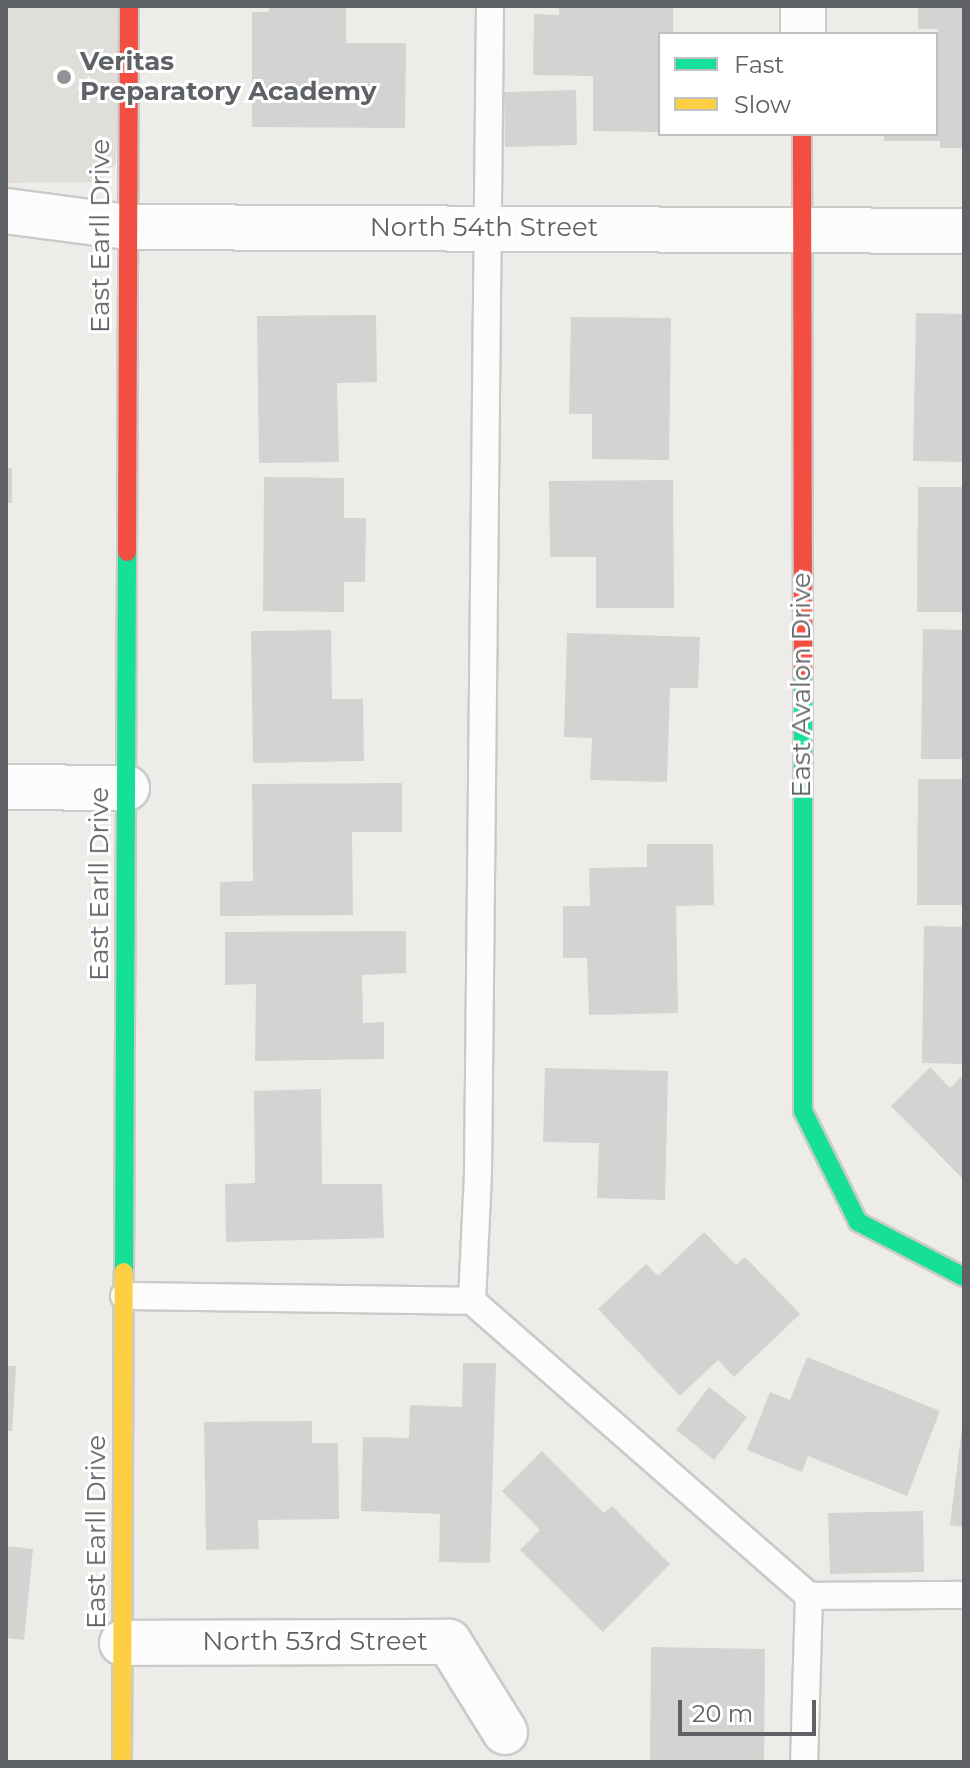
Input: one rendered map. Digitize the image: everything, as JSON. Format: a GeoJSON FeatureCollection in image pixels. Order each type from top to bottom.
{"type":"FeatureCollection","features":[{"type":"Feature","properties":{"kind":"street","name":"East Earll Drive"},"geometry":{"type":"LineString","coordinates":[[122,1762],[129,6]]}},
{"type":"Feature","properties":{"kind":"street"},"geometry":{"type":"LineString","coordinates":[[803,6],[803,32]]}},
{"type":"Feature","properties":{"kind":"street","name":"East Avalon Drive"},"geometry":{"type":"LineString","coordinates":[[802,136],[803,1111],[858,1222],[964,1277]]}},
{"type":"Feature","properties":{"kind":"street","name":"North 54th Street"},"geometry":{"type":"LineString","coordinates":[[6,211],[127,227],[964,231]]}},
{"type":"Feature","properties":{"kind":"street"},"geometry":{"type":"LineString","coordinates":[[6,787],[127,788]]}},
{"type":"Feature","properties":{"kind":"street","name":"North 53rd Street"},"geometry":{"type":"LineString","coordinates":[[122,1643],[449,1642],[505,1732]]}},
{"type":"Feature","properties":{"kind":"lane"},"geometry":{"type":"LineString","coordinates":[[472,1301],[490,6]]}},
{"type":"Feature","properties":{"kind":"lane"},"geometry":{"type":"LineString","coordinates":[[124,1296],[472,1301],[809,1596],[964,1595]]}},
{"type":"Feature","properties":{"kind":"lane"},"geometry":{"type":"LineString","coordinates":[[804,1762],[809,1596]]}},
{"type":"Feature","properties":{"kind":"shaded area","name":"Veritas Preparatory Academy"},"geometry":{"type":"Polygon","coordinates":[[[6,6],[122,6],[116,164],[96,182],[6,183],[6,6]]]}},
{"type":"Feature","properties":{"kind":"building"},"geometry":{"type":"Polygon","coordinates":[[[269,6],[346,6],[346,43],[406,43],[405,128],[252,127],[252,12],[269,12],[269,6]]]}},
{"type":"Feature","properties":{"kind":"building"},"geometry":{"type":"Polygon","coordinates":[[[559,6],[673,6],[673,32],[658,32],[658,132],[593,131],[593,76],[533,75],[534,14],[559,15],[559,6]]]}},
{"type":"Feature","properties":{"kind":"building"},"geometry":{"type":"Polygon","coordinates":[[[918,6],[964,6],[964,148],[940,148],[940,141],[884,141],[884,136],[938,136],[938,29],[918,29],[918,6]]]}},
{"type":"Feature","properties":{"kind":"building"},"geometry":{"type":"Polygon","coordinates":[[[576,90],[577,145],[505,147],[504,92],[576,90]]]}},
{"type":"Feature","properties":{"kind":"building"},"geometry":{"type":"Polygon","coordinates":[[[916,313],[964,314],[964,462],[913,461],[916,313]]]}},
{"type":"Feature","properties":{"kind":"building"},"geometry":{"type":"Polygon","coordinates":[[[376,315],[377,382],[337,383],[339,462],[259,463],[257,316],[376,315]]]}},
{"type":"Feature","properties":{"kind":"building"},"geometry":{"type":"Polygon","coordinates":[[[571,317],[671,318],[669,460],[592,459],[592,414],[569,414],[571,317]]]}},
{"type":"Feature","properties":{"kind":"building"},"geometry":{"type":"Polygon","coordinates":[[[6,468],[12,468],[12,503],[6,503],[6,468]]]}},
{"type":"Feature","properties":{"kind":"building"},"geometry":{"type":"Polygon","coordinates":[[[264,477],[344,478],[344,518],[366,518],[365,582],[344,582],[344,612],[263,611],[264,477]]]}},
{"type":"Feature","properties":{"kind":"building"},"geometry":{"type":"Polygon","coordinates":[[[673,480],[674,608],[596,608],[596,557],[550,557],[549,481],[673,480]]]}},
{"type":"Feature","properties":{"kind":"building"},"geometry":{"type":"Polygon","coordinates":[[[918,487],[964,487],[964,612],[917,612],[918,487]]]}},
{"type":"Feature","properties":{"kind":"building"},"geometry":{"type":"Polygon","coordinates":[[[923,629],[964,630],[964,759],[921,759],[923,629]]]}},
{"type":"Feature","properties":{"kind":"building"},"geometry":{"type":"Polygon","coordinates":[[[331,630],[332,699],[363,699],[364,761],[253,763],[251,631],[331,630]]]}},
{"type":"Feature","properties":{"kind":"building"},"geometry":{"type":"Polygon","coordinates":[[[567,633],[700,637],[698,688],[670,688],[667,782],[590,780],[592,738],[564,737],[567,633]]]}},
{"type":"Feature","properties":{"kind":"building"},"geometry":{"type":"Polygon","coordinates":[[[918,779],[964,779],[964,905],[917,905],[918,779]]]}},
{"type":"Feature","properties":{"kind":"building"},"geometry":{"type":"Polygon","coordinates":[[[402,783],[402,832],[352,832],[353,915],[220,916],[220,882],[253,881],[252,784],[402,783]]]}},
{"type":"Feature","properties":{"kind":"building"},"geometry":{"type":"Polygon","coordinates":[[[647,844],[713,844],[714,905],[676,906],[678,1013],[589,1015],[587,958],[563,958],[563,906],[590,906],[589,868],[647,867],[647,844]]]}},
{"type":"Feature","properties":{"kind":"building"},"geometry":{"type":"Polygon","coordinates":[[[924,926],[964,927],[964,1064],[922,1063],[924,926]]]}},
{"type":"Feature","properties":{"kind":"building"},"geometry":{"type":"Polygon","coordinates":[[[406,931],[406,973],[362,975],[363,1023],[384,1022],[384,1059],[255,1061],[256,984],[225,985],[225,932],[406,931]]]}},
{"type":"Feature","properties":{"kind":"building"},"geometry":{"type":"Polygon","coordinates":[[[930,1067],[950,1088],[964,1074],[964,1180],[891,1106],[930,1067]]]}},
{"type":"Feature","properties":{"kind":"building"},"geometry":{"type":"Polygon","coordinates":[[[545,1068],[668,1071],[665,1200],[597,1198],[599,1143],[543,1142],[545,1068]]]}},
{"type":"Feature","properties":{"kind":"building"},"geometry":{"type":"Polygon","coordinates":[[[321,1089],[322,1184],[382,1184],[384,1238],[226,1242],[225,1184],[255,1183],[254,1091],[321,1089]]]}},
{"type":"Feature","properties":{"kind":"building"},"geometry":{"type":"Polygon","coordinates":[[[704,1232],[736,1265],[745,1257],[800,1314],[734,1377],[718,1360],[680,1396],[598,1309],[646,1264],[658,1276],[704,1232]]]}},
{"type":"Feature","properties":{"kind":"building"},"geometry":{"type":"Polygon","coordinates":[[[807,1357],[940,1411],[907,1496],[808,1456],[802,1472],[747,1450],[770,1392],[790,1400],[807,1357]]]}},
{"type":"Feature","properties":{"kind":"building"},"geometry":{"type":"Polygon","coordinates":[[[463,1363],[496,1363],[490,1563],[439,1562],[440,1514],[361,1511],[363,1437],[409,1438],[410,1405],[462,1407],[463,1363]]]}},
{"type":"Feature","properties":{"kind":"building"},"geometry":{"type":"Polygon","coordinates":[[[6,1366],[16,1366],[12,1431],[6,1431],[6,1366]]]}},
{"type":"Feature","properties":{"kind":"building"},"geometry":{"type":"Polygon","coordinates":[[[709,1387],[747,1417],[714,1460],[676,1430],[709,1387]]]}},
{"type":"Feature","properties":{"kind":"building"},"geometry":{"type":"Polygon","coordinates":[[[312,1421],[312,1443],[338,1443],[339,1519],[258,1520],[259,1549],[206,1550],[204,1422],[312,1421]]]}},
{"type":"Feature","properties":{"kind":"building"},"geometry":{"type":"Polygon","coordinates":[[[964,1427],[964,1527],[950,1525],[964,1427]]]}},
{"type":"Feature","properties":{"kind":"building"},"geometry":{"type":"Polygon","coordinates":[[[542,1451],[604,1513],[612,1506],[670,1564],[603,1632],[520,1550],[540,1530],[502,1491],[542,1451]]]}},
{"type":"Feature","properties":{"kind":"building"},"geometry":{"type":"Polygon","coordinates":[[[923,1511],[924,1572],[830,1574],[828,1513],[923,1511]]]}},
{"type":"Feature","properties":{"kind":"building"},"geometry":{"type":"Polygon","coordinates":[[[6,1546],[33,1549],[24,1640],[6,1638],[6,1546]]]}},
{"type":"Feature","properties":{"kind":"building"},"geometry":{"type":"Polygon","coordinates":[[[651,1647],[765,1649],[764,1762],[650,1762],[651,1647]]]}},
{"type":"Feature","properties":{"kind":"traffic: fast"},"geometry":{"type":"LineString","coordinates":[[124,1272],[127,552]]}},
{"type":"Feature","properties":{"kind":"traffic: fast"},"geometry":{"type":"LineString","coordinates":[[803,667],[803,1111],[858,1222],[964,1277]]}},
{"type":"Feature","properties":{"kind":"traffic: slow"},"geometry":{"type":"LineString","coordinates":[[122,1762],[124,1272]]}},
{"type":"Feature","properties":{"kind":"traffic: jam"},"geometry":{"type":"LineString","coordinates":[[127,552],[129,6]]}},
{"type":"Feature","properties":{"kind":"traffic: jam"},"geometry":{"type":"LineString","coordinates":[[802,136],[803,667]]}},
{"type":"Feature","properties":{"kind":"place","name":"Veritas Preparatory Academy"},"geometry":{"type":"Point","coordinates":[64,77]}}]}
